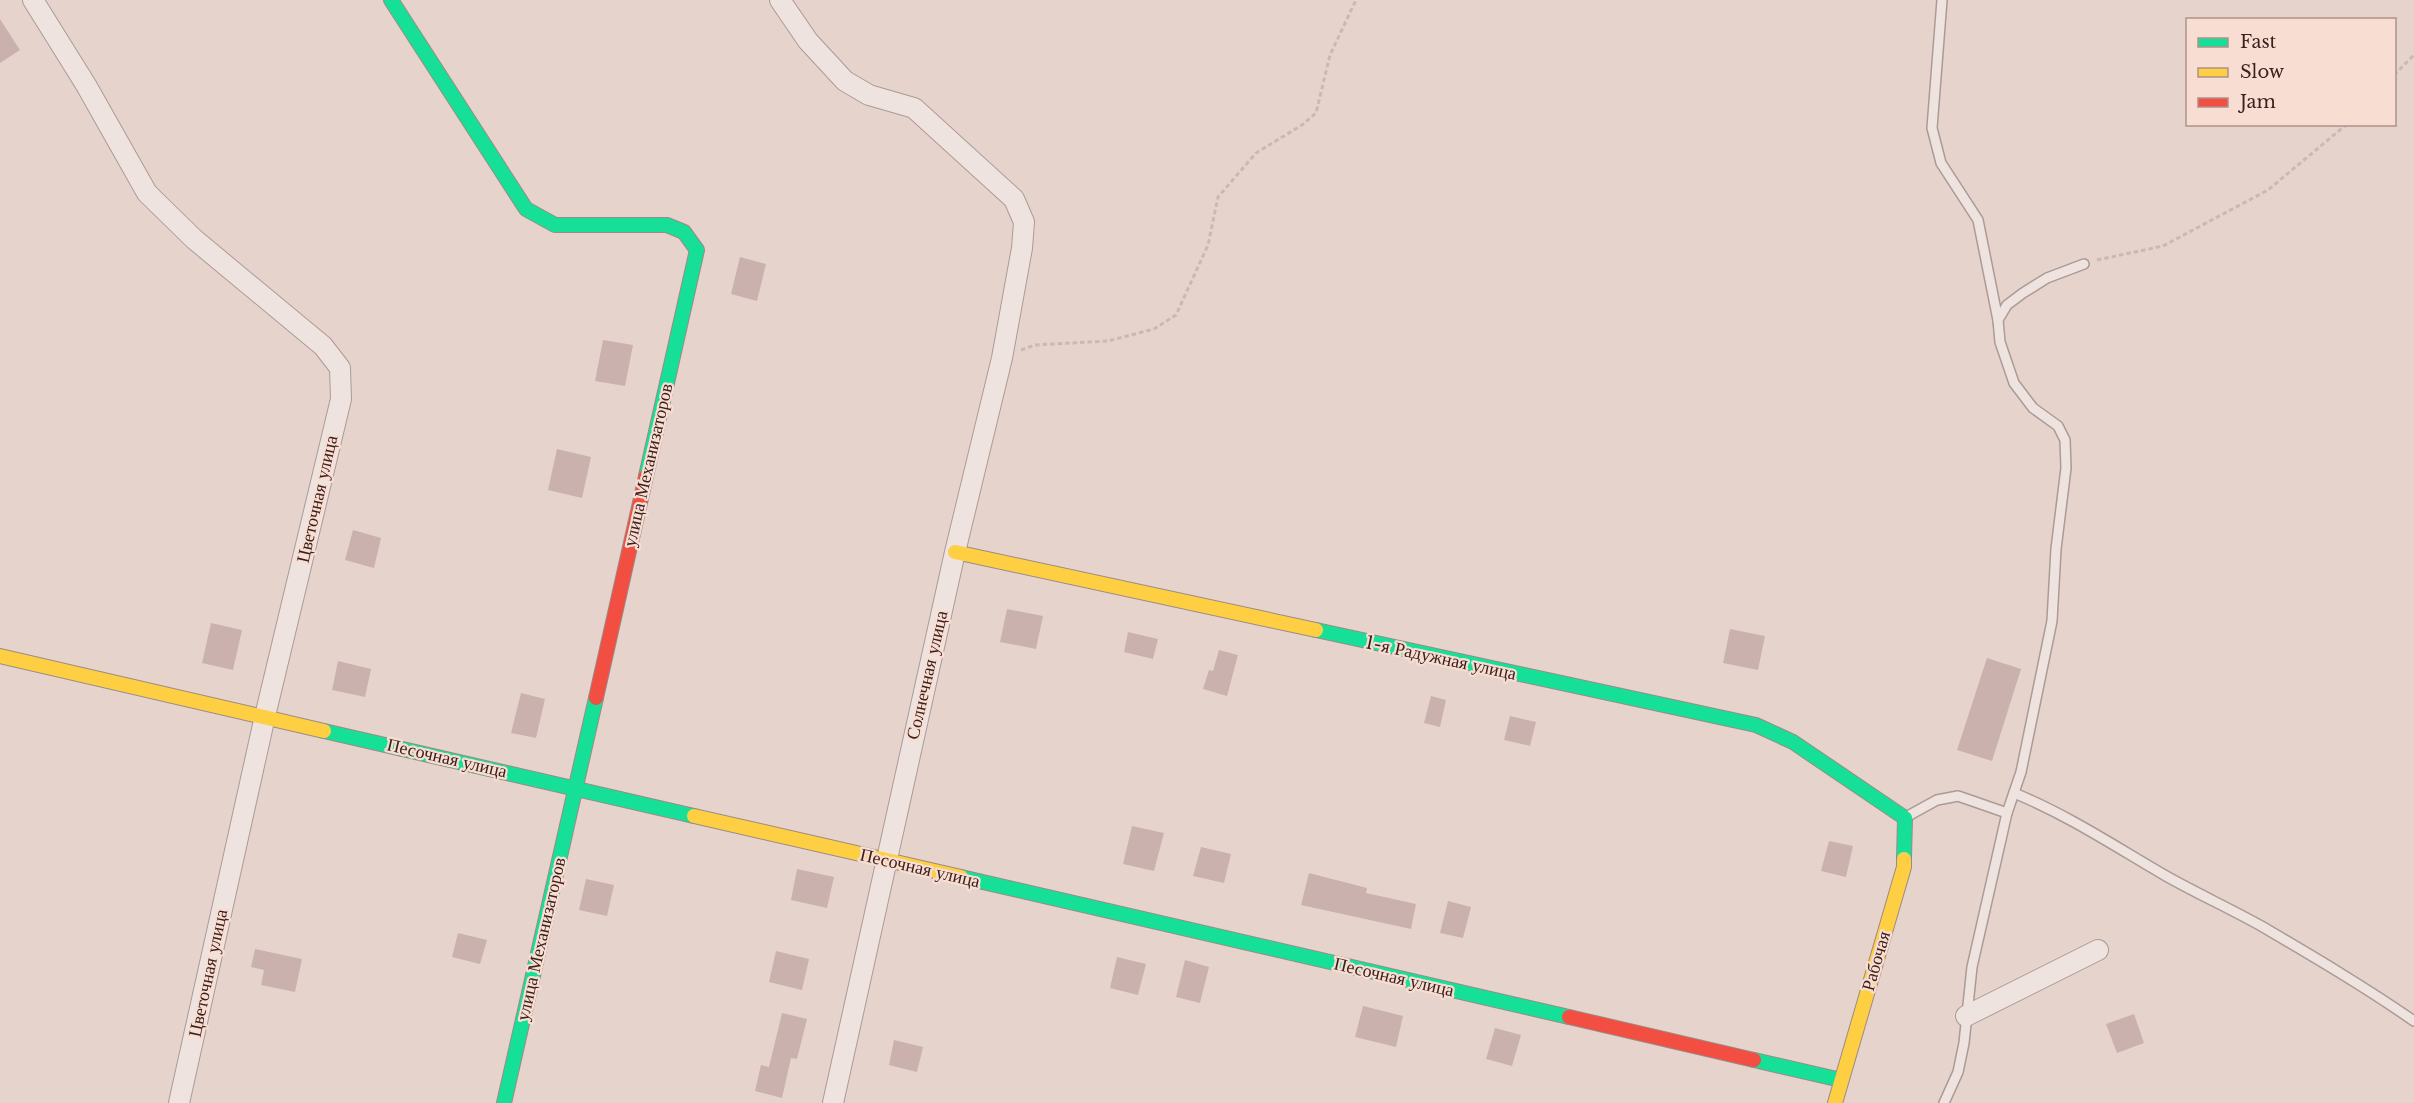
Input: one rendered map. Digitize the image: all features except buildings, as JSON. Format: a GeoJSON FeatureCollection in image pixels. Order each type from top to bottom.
{"type":"FeatureCollection","features":[{"type":"Feature","properties":{"kind":"street","name":"Цветочная улица"},"geometry":{"type":"LineString","coordinates":[[33,0],[86,85],[147,193],[194,239],[323,346],[340,368],[341,399],[265,716],[179,1103]]}},
{"type":"Feature","properties":{"kind":"street","name":"улица Механизаторов"},"geometry":{"type":"LineString","coordinates":[[391,0],[526,209],[555,225],[667,225],[684,232],[697,250],[504,1103]]}},
{"type":"Feature","properties":{"kind":"street","name":"Солнечная улица"},"geometry":{"type":"LineString","coordinates":[[780,0],[808,41],[845,81],[869,95],[915,108],[1014,199],[1023,222],[1022,248],[1002,358],[885,860],[833,1103]]}},
{"type":"Feature","properties":{"kind":"street","name":"1-я Радужная улица"},"geometry":{"type":"LineString","coordinates":[[955,552],[1756,725],[1793,742],[1905,818]]}},
{"type":"Feature","properties":{"kind":"street","name":"Песочная улица"},"geometry":{"type":"LineString","coordinates":[[0,656],[1841,1080]]}},
{"type":"Feature","properties":{"kind":"street","name":"Рабочая"},"geometry":{"type":"LineString","coordinates":[[1835,1103],[1904,867],[1905,818]]}},
{"type":"Feature","properties":{"kind":"street"},"geometry":{"type":"LineString","coordinates":[[1966,1016],[2098,950]]}},
{"type":"Feature","properties":{"kind":"lane"},"geometry":{"type":"LineString","coordinates":[[1942,0],[1932,128],[1941,163],[1978,220],[2002,350],[2014,383],[2033,408],[2058,426],[2065,440],[2066,468],[2056,549],[2052,621],[2022,772],[2007,813],[1972,967],[1964,1043],[1958,1072],[1944,1103]]}},
{"type":"Feature","properties":{"kind":"lane"},"geometry":{"type":"LineString","coordinates":[[1998,320],[2007,305],[2023,292],[2047,278],[2084,264]]}},
{"type":"Feature","properties":{"kind":"lane"},"geometry":{"type":"LineString","coordinates":[[2014,793],[2045,805],[2166,876],[2262,927],[2373,993],[2414,1021]]}},
{"type":"Feature","properties":{"kind":"lane"},"geometry":{"type":"LineString","coordinates":[[1905,818],[1937,800],[1958,796],[2007,813]]}},
{"type":"Feature","properties":{"kind":"path"},"geometry":{"type":"LineString","coordinates":[[1002,358],[1035,345],[1108,341],[1154,329],[1176,315],[1208,245],[1218,197],[1256,153],[1302,125],[1316,112],[1329,55],[1356,0]]}},
{"type":"Feature","properties":{"kind":"path"},"geometry":{"type":"LineString","coordinates":[[2396,73],[2414,55]]}},
{"type":"Feature","properties":{"kind":"path"},"geometry":{"type":"LineString","coordinates":[[2084,264],[2163,246],[2268,190],[2345,126]]}},
{"type":"Feature","properties":{"kind":"traffic: fast"},"geometry":{"type":"LineString","coordinates":[[391,0],[526,209],[555,225],[667,225],[684,232],[697,250],[646,476]]}},
{"type":"Feature","properties":{"kind":"traffic: fast"},"geometry":{"type":"LineString","coordinates":[[1316,630],[1756,725],[1793,742],[1905,818],[1904,859]]}},
{"type":"Feature","properties":{"kind":"traffic: fast"},"geometry":{"type":"LineString","coordinates":[[504,1103],[596,698]]}},
{"type":"Feature","properties":{"kind":"traffic: fast"},"geometry":{"type":"LineString","coordinates":[[324,731],[694,816]]}},
{"type":"Feature","properties":{"kind":"traffic: fast"},"geometry":{"type":"LineString","coordinates":[[961,877],[1569,1017]]}},
{"type":"Feature","properties":{"kind":"traffic: fast"},"geometry":{"type":"LineString","coordinates":[[1754,1060],[1841,1080]]}},
{"type":"Feature","properties":{"kind":"traffic: slow"},"geometry":{"type":"LineString","coordinates":[[955,552],[1316,630]]}},
{"type":"Feature","properties":{"kind":"traffic: slow"},"geometry":{"type":"LineString","coordinates":[[0,656],[324,731]]}},
{"type":"Feature","properties":{"kind":"traffic: slow"},"geometry":{"type":"LineString","coordinates":[[694,816],[961,877]]}},
{"type":"Feature","properties":{"kind":"traffic: slow"},"geometry":{"type":"LineString","coordinates":[[1835,1103],[1904,867],[1904,859]]}},
{"type":"Feature","properties":{"kind":"traffic: jam"},"geometry":{"type":"LineString","coordinates":[[596,698],[646,476]]}},
{"type":"Feature","properties":{"kind":"traffic: jam"},"geometry":{"type":"LineString","coordinates":[[1569,1017],[1754,1060]]}}]}
